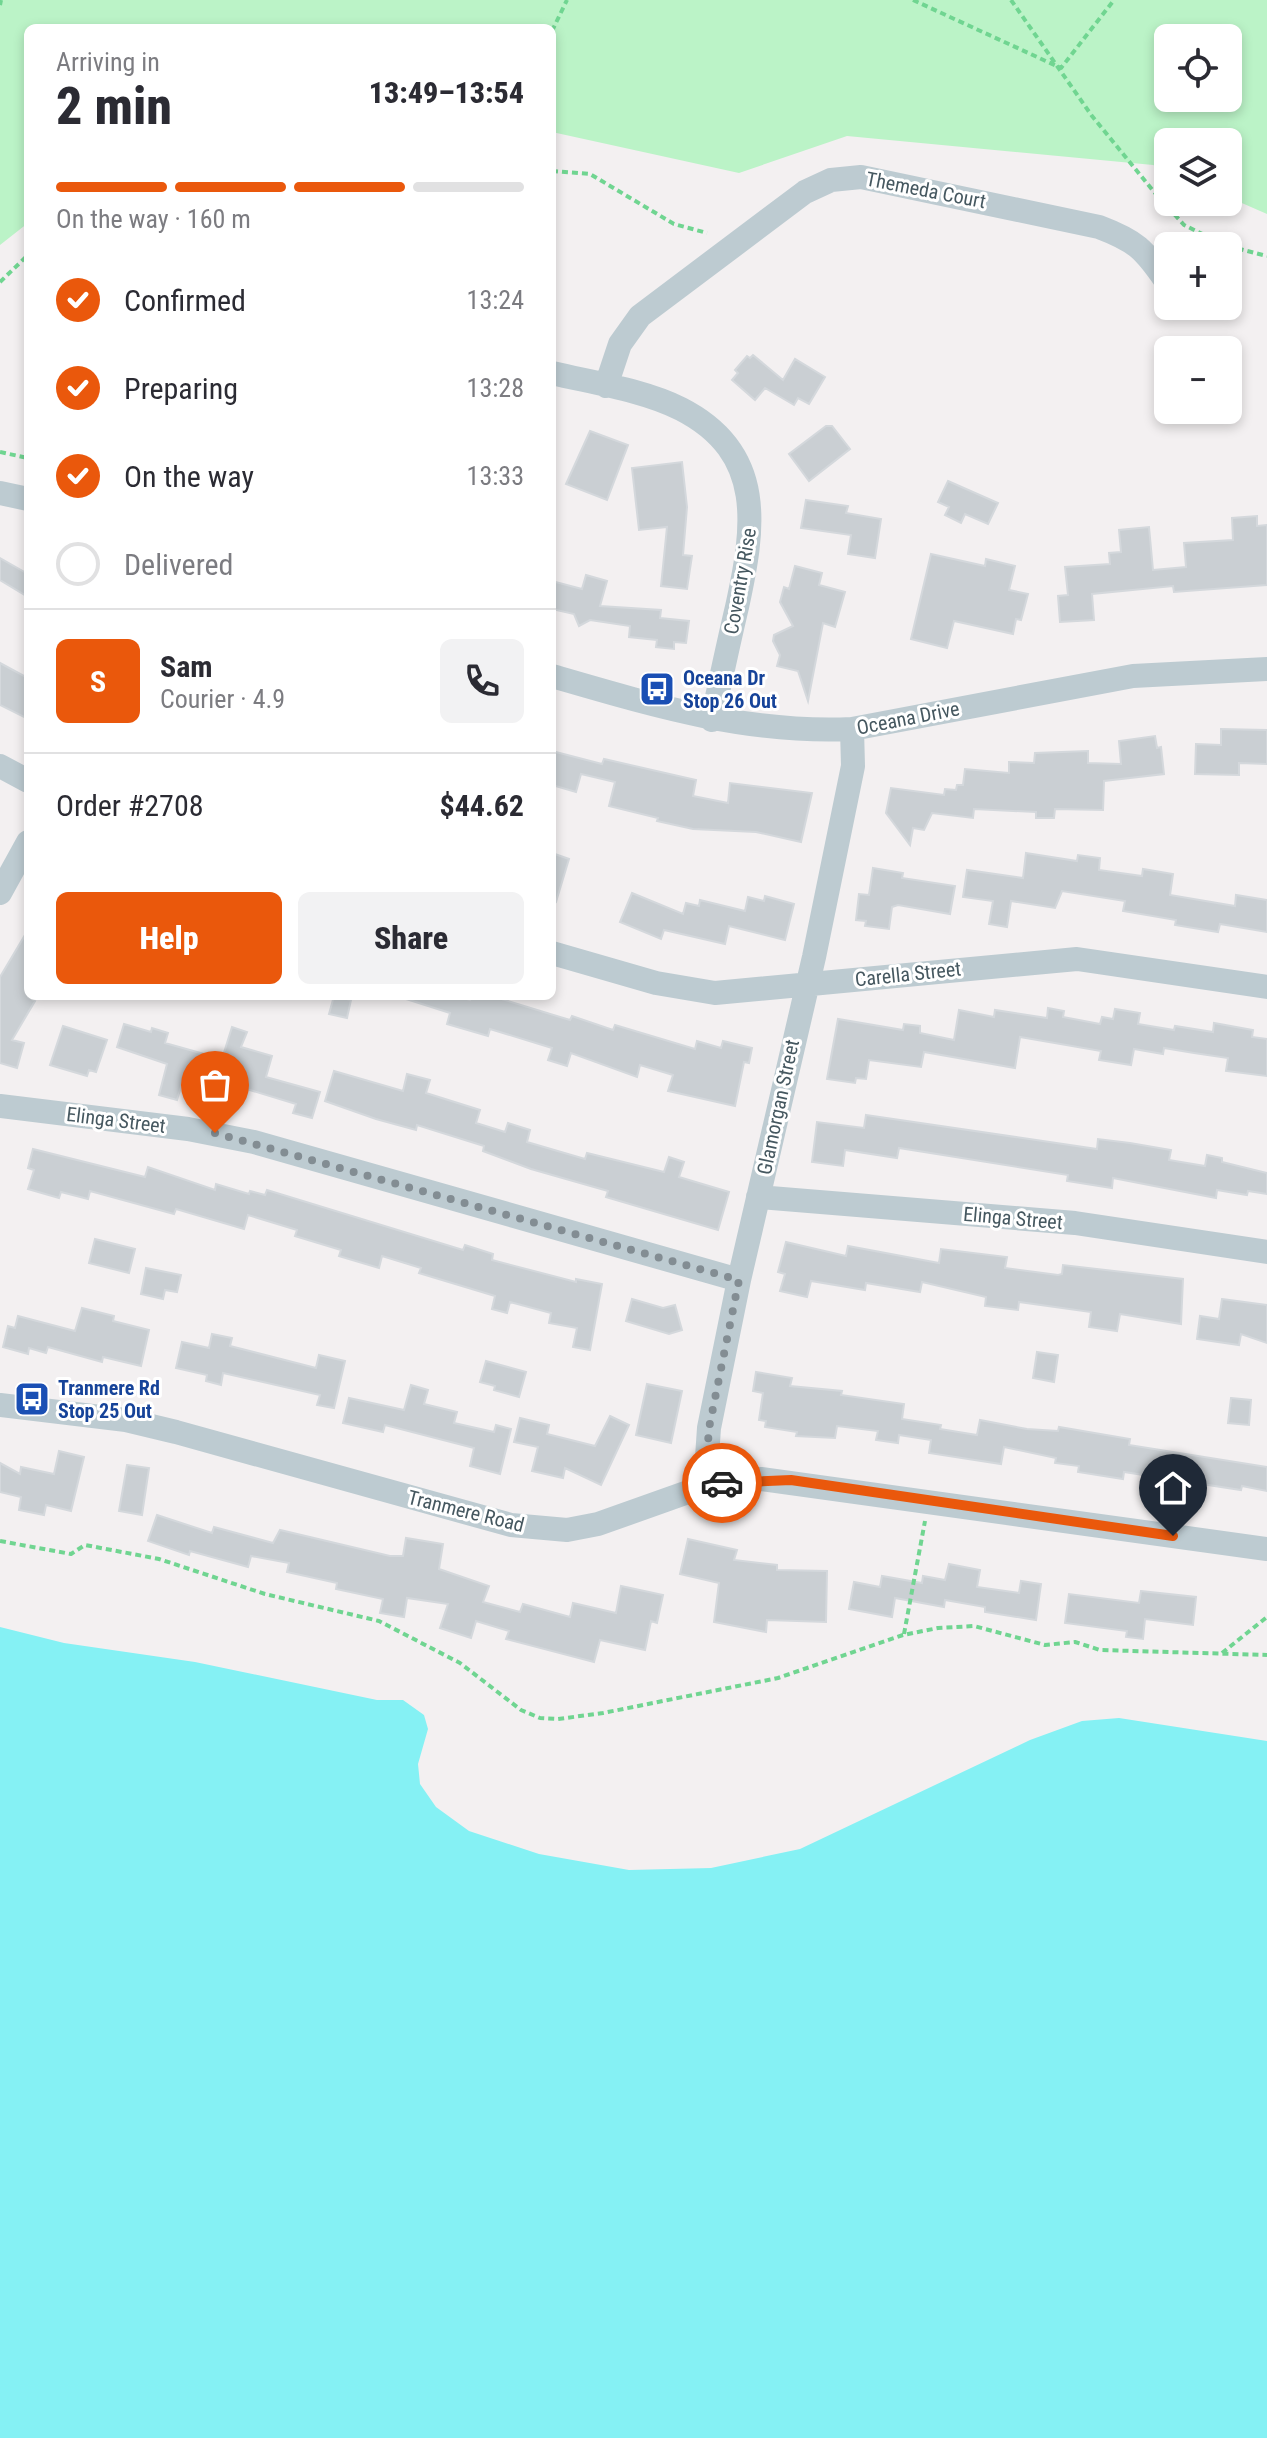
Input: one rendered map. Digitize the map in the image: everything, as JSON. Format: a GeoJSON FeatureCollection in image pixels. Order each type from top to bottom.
{"type":"FeatureCollection","features":[{"type":"Feature","properties":{"kind":"street","name":"Themeda Court"},"geometry":{"type":"LineString","coordinates":[[606,386],[620,344],[640,316],[805,192],[831,180],[879,180],[1099,227],[1129,238],[1144,249],[1154,264]]}},
{"type":"Feature","properties":{"kind":"street","name":"Coventry Rise"},"geometry":{"type":"LineString","coordinates":[[556,374],[681,409],[704,423],[723,441],[738,464],[749,491],[749,551],[712,720]]}},
{"type":"Feature","properties":{"kind":"street"},"geometry":{"type":"LineString","coordinates":[[0,493],[24,498]]}},
{"type":"Feature","properties":{"kind":"street","name":"Oceana Drive"},"geometry":{"type":"LineString","coordinates":[[556,677],[712,720],[787,730],[852,729],[1133,676],[1267,669]]}},
{"type":"Feature","properties":{"kind":"street","name":"Glamorgan Street"},"geometry":{"type":"LineString","coordinates":[[705,1486],[709,1428],[739,1280],[853,766],[852,729]]}},
{"type":"Feature","properties":{"kind":"street"},"geometry":{"type":"LineString","coordinates":[[0,766],[24,779]]}},
{"type":"Feature","properties":{"kind":"street"},"geometry":{"type":"LineString","coordinates":[[0,893],[24,849]]}},
{"type":"Feature","properties":{"kind":"street","name":"Carella Street"},"geometry":{"type":"LineString","coordinates":[[556,954],[656,983],[715,993],[1077,959],[1267,987]]}},
{"type":"Feature","properties":{"kind":"street","name":"Elinga Street"},"geometry":{"type":"LineString","coordinates":[[0,1106],[188,1129],[254,1142],[739,1280]]}},
{"type":"Feature","properties":{"kind":"street","name":"Elinga Street"},"geometry":{"type":"LineString","coordinates":[[758,1197],[1075,1223],[1267,1252]]}},
{"type":"Feature","properties":{"kind":"street","name":"Tranmere Road"},"geometry":{"type":"LineString","coordinates":[[0,1405],[126,1420],[511,1525],[537,1529],[567,1530],[598,1524],[705,1486],[761,1479],[791,1480],[1267,1549]]}},
{"type":"Feature","properties":{"kind":"path"},"geometry":{"type":"LineString","coordinates":[[555,24],[567,0]]}},
{"type":"Feature","properties":{"kind":"path"},"geometry":{"type":"LineString","coordinates":[[913,0],[1061,68]]}},
{"type":"Feature","properties":{"kind":"path"},"geometry":{"type":"LineString","coordinates":[[1011,0],[1092,116],[1155,193],[1184,225],[1195,232]]}},
{"type":"Feature","properties":{"kind":"path"},"geometry":{"type":"LineString","coordinates":[[1061,68],[1114,0]]}},
{"type":"Feature","properties":{"kind":"path"},"geometry":{"type":"LineString","coordinates":[[556,171],[590,174],[674,224],[707,233]]}},
{"type":"Feature","properties":{"kind":"path"},"geometry":{"type":"LineString","coordinates":[[1242,250],[1267,256]]}},
{"type":"Feature","properties":{"kind":"path"},"geometry":{"type":"LineString","coordinates":[[0,282],[24,259]]}},
{"type":"Feature","properties":{"kind":"path"},"geometry":{"type":"LineString","coordinates":[[0,452],[24,457]]}},
{"type":"Feature","properties":{"kind":"path"},"geometry":{"type":"LineString","coordinates":[[903,1635],[926,1514]]}},
{"type":"Feature","properties":{"kind":"path"},"geometry":{"type":"LineString","coordinates":[[0,1541],[71,1554],[85,1545],[159,1559],[265,1594],[379,1621],[460,1663],[521,1710],[540,1718],[558,1719],[603,1713],[778,1678],[903,1635],[974,1626],[1045,1645],[1075,1642],[1100,1650],[1267,1655]]}},
{"type":"Feature","properties":{"kind":"path"},"geometry":{"type":"LineString","coordinates":[[1222,1654],[1267,1617]]}},
{"type":"Feature","properties":{"kind":"green space"},"geometry":{"type":"Polygon","coordinates":[[[0,0],[1267,0],[1267,214],[1242,203],[1242,128],[1154,128],[1154,165],[847,136],[739,173],[556,133],[556,24],[24,24],[24,226],[0,245],[0,0]]]}},
{"type":"Feature","properties":{"kind":"water"},"geometry":{"type":"Polygon","coordinates":[[[0,1627],[64,1643],[195,1662],[377,1700],[403,1700],[424,1715],[428,1729],[418,1764],[420,1784],[436,1807],[469,1831],[539,1854],[629,1870],[711,1868],[800,1849],[1030,1740],[1082,1721],[1119,1718],[1267,1741],[1267,2438],[0,2438],[0,1627]]]}},
{"type":"Feature","properties":{"kind":"building"},"geometry":{"type":"Polygon","coordinates":[[[753,355],[783,380],[795,359],[825,377],[809,404],[798,398],[794,405],[765,388],[755,400],[732,380],[738,373],[735,370],[747,356],[750,358],[753,355]]]}},
{"type":"Feature","properties":{"kind":"building"},"geometry":{"type":"Polygon","coordinates":[[[826,426],[832,426],[850,449],[809,481],[789,454],[826,426]]]}},
{"type":"Feature","properties":{"kind":"building"},"geometry":{"type":"Polygon","coordinates":[[[590,431],[628,445],[607,500],[566,484],[590,431]]]}},
{"type":"Feature","properties":{"kind":"building"},"geometry":{"type":"Polygon","coordinates":[[[682,462],[687,507],[683,555],[692,556],[687,589],[661,586],[667,527],[639,530],[632,468],[682,462]]]}},
{"type":"Feature","properties":{"kind":"building"},"geometry":{"type":"Polygon","coordinates":[[[948,481],[998,503],[988,524],[965,514],[961,523],[945,515],[949,507],[938,502],[948,481]]]}},
{"type":"Feature","properties":{"kind":"building"},"geometry":{"type":"Polygon","coordinates":[[[806,500],[848,506],[846,513],[881,519],[875,558],[848,554],[851,535],[801,528],[806,500]]]}},
{"type":"Feature","properties":{"kind":"building"},"geometry":{"type":"Polygon","coordinates":[[[1257,516],[1257,526],[1267,525],[1267,585],[1174,592],[1173,586],[1092,594],[1094,620],[1060,622],[1058,596],[1068,595],[1065,567],[1110,564],[1109,553],[1121,552],[1119,530],[1149,527],[1153,570],[1186,567],[1184,543],[1233,540],[1232,518],[1257,516]]]}},
{"type":"Feature","properties":{"kind":"building"},"geometry":{"type":"Polygon","coordinates":[[[931,554],[985,566],[986,559],[1015,566],[1009,590],[1028,594],[1021,620],[1016,619],[1013,634],[954,621],[947,648],[911,639],[931,554]]]}},
{"type":"Feature","properties":{"kind":"building"},"geometry":{"type":"Polygon","coordinates":[[[0,558],[24,572],[24,595],[0,580],[0,558]]]}},
{"type":"Feature","properties":{"kind":"building"},"geometry":{"type":"Polygon","coordinates":[[[795,566],[822,573],[819,585],[845,592],[835,627],[823,623],[808,701],[798,671],[777,666],[780,655],[773,641],[774,635],[793,626],[780,602],[784,587],[789,589],[795,566]]]}},
{"type":"Feature","properties":{"kind":"building"},"geometry":{"type":"Polygon","coordinates":[[[586,575],[607,581],[600,606],[661,610],[660,618],[689,621],[686,643],[674,642],[674,649],[656,647],[657,640],[629,637],[630,626],[590,620],[579,626],[574,614],[556,610],[556,582],[582,589],[586,575]]]}},
{"type":"Feature","properties":{"kind":"building"},"geometry":{"type":"Polygon","coordinates":[[[0,663],[24,676],[24,717],[0,705],[0,663]]]}},
{"type":"Feature","properties":{"kind":"building"},"geometry":{"type":"Polygon","coordinates":[[[1221,729],[1267,730],[1267,764],[1239,763],[1239,775],[1195,774],[1196,744],[1221,745],[1221,729]]]}},
{"type":"Feature","properties":{"kind":"building"},"geometry":{"type":"Polygon","coordinates":[[[1155,736],[1157,748],[1161,747],[1164,774],[1104,781],[1103,810],[1055,809],[1054,818],[1036,818],[1036,812],[974,809],[973,818],[932,813],[924,830],[913,828],[910,845],[886,813],[891,788],[944,795],[945,789],[956,790],[957,785],[963,785],[965,769],[1009,773],[1009,762],[1034,763],[1035,753],[1088,751],[1088,763],[1121,764],[1119,741],[1155,736]]]}},
{"type":"Feature","properties":{"kind":"building"},"geometry":{"type":"Polygon","coordinates":[[[556,752],[602,764],[604,759],[696,780],[693,796],[728,803],[730,783],[812,793],[801,842],[756,832],[693,829],[657,821],[658,818],[609,806],[615,782],[581,774],[576,792],[556,786],[556,752]]]}},
{"type":"Feature","properties":{"kind":"building"},"geometry":{"type":"Polygon","coordinates":[[[1026,853],[1077,861],[1078,855],[1100,858],[1099,870],[1142,876],[1143,869],[1173,874],[1170,895],[1235,906],[1236,895],[1267,900],[1267,932],[1220,924],[1218,932],[1175,925],[1176,920],[1123,911],[1125,901],[1062,891],[1055,908],[1011,901],[1007,927],[989,924],[993,901],[963,897],[967,870],[1023,878],[1026,853]]]}},
{"type":"Feature","properties":{"kind":"building"},"geometry":{"type":"Polygon","coordinates":[[[556,854],[569,859],[556,902],[556,854]]]}},
{"type":"Feature","properties":{"kind":"building"},"geometry":{"type":"Polygon","coordinates":[[[873,868],[903,873],[902,878],[955,886],[950,914],[898,905],[892,907],[889,929],[865,926],[866,921],[856,920],[859,894],[869,895],[873,868]]]}},
{"type":"Feature","properties":{"kind":"building"},"geometry":{"type":"Polygon","coordinates":[[[632,893],[683,914],[686,903],[699,906],[700,900],[745,911],[748,897],[764,901],[765,896],[794,904],[785,940],[729,926],[725,944],[664,930],[661,939],[620,922],[632,893]]]}},
{"type":"Feature","properties":{"kind":"building"},"geometry":{"type":"Polygon","coordinates":[[[24,937],[24,1000],[35,1001],[12,1040],[24,1043],[17,1068],[0,1063],[0,977],[24,937]]]}},
{"type":"Feature","properties":{"kind":"building"},"geometry":{"type":"Polygon","coordinates":[[[333,1000],[351,1000],[347,1018],[329,1014],[333,1000]]]}},
{"type":"Feature","properties":{"kind":"building"},"geometry":{"type":"Polygon","coordinates":[[[409,1000],[505,1000],[570,1020],[572,1016],[613,1030],[615,1025],[695,1049],[697,1041],[721,1048],[723,1041],[752,1048],[749,1063],[744,1062],[735,1106],[668,1091],[673,1075],[640,1065],[637,1077],[571,1053],[567,1066],[548,1060],[552,1048],[490,1029],[488,1036],[447,1024],[450,1013],[409,1000]]]}},
{"type":"Feature","properties":{"kind":"building"},"geometry":{"type":"Polygon","coordinates":[[[1048,1008],[1064,1011],[1063,1017],[1100,1024],[1102,1017],[1113,1019],[1115,1009],[1140,1013],[1138,1024],[1174,1030],[1175,1026],[1213,1032],[1214,1023],[1253,1030],[1252,1037],[1267,1039],[1267,1076],[1226,1071],[1228,1058],[1164,1048],[1163,1054],[1134,1049],[1131,1065],[1099,1060],[1101,1051],[1020,1037],[1015,1068],[924,1052],[921,1067],[869,1060],[866,1079],[856,1078],[855,1083],[827,1079],[838,1019],[903,1030],[904,1024],[920,1026],[920,1033],[954,1040],[959,1010],[994,1017],[995,1010],[1047,1018],[1048,1008]]]}},
{"type":"Feature","properties":{"kind":"building"},"geometry":{"type":"Polygon","coordinates":[[[124,1024],[151,1032],[152,1028],[168,1033],[165,1043],[222,1059],[232,1027],[247,1032],[241,1047],[272,1056],[266,1077],[320,1092],[312,1118],[293,1113],[296,1104],[207,1077],[206,1083],[184,1077],[177,1100],[159,1095],[167,1064],[117,1047],[124,1024]]]}},
{"type":"Feature","properties":{"kind":"building"},"geometry":{"type":"Polygon","coordinates":[[[63,1026],[107,1040],[96,1072],[89,1070],[87,1076],[50,1065],[63,1026]]]}},
{"type":"Feature","properties":{"kind":"building"},"geometry":{"type":"Polygon","coordinates":[[[334,1071],[403,1091],[407,1074],[430,1080],[426,1093],[480,1110],[476,1123],[505,1132],[508,1123],[530,1130],[527,1142],[585,1159],[587,1153],[664,1172],[669,1157],[684,1162],[679,1177],[729,1192],[718,1230],[606,1197],[608,1191],[531,1169],[483,1151],[484,1146],[417,1125],[416,1130],[376,1119],[325,1101],[334,1071]]]}},
{"type":"Feature","properties":{"kind":"building"},"geometry":{"type":"Polygon","coordinates":[[[866,1115],[1097,1149],[1098,1139],[1130,1143],[1171,1150],[1169,1160],[1205,1166],[1207,1155],[1267,1173],[1267,1194],[1248,1191],[1247,1195],[1217,1190],[1216,1198],[1113,1178],[1112,1188],[1067,1181],[1068,1175],[899,1148],[897,1158],[845,1150],[843,1166],[812,1162],[817,1122],[864,1128],[866,1115]]]}},
{"type":"Feature","properties":{"kind":"building"},"geometry":{"type":"Polygon","coordinates":[[[33,1149],[145,1177],[148,1167],[215,1190],[216,1184],[249,1194],[250,1191],[265,1195],[267,1190],[463,1250],[465,1245],[493,1254],[492,1260],[576,1282],[576,1279],[602,1284],[590,1350],[573,1347],[577,1328],[549,1323],[551,1313],[510,1302],[507,1313],[492,1309],[495,1296],[419,1273],[421,1268],[382,1256],[379,1268],[339,1256],[341,1250],[295,1236],[297,1230],[248,1215],[244,1229],[176,1209],[174,1214],[90,1191],[88,1199],[61,1192],[59,1198],[28,1189],[34,1170],[28,1168],[33,1149]]]}},
{"type":"Feature","properties":{"kind":"building"},"geometry":{"type":"Polygon","coordinates":[[[95,1239],[135,1249],[129,1273],[89,1263],[95,1239]]]}},
{"type":"Feature","properties":{"kind":"building"},"geometry":{"type":"Polygon","coordinates":[[[786,1242],[846,1256],[848,1246],[939,1263],[941,1249],[1007,1257],[1005,1268],[1058,1275],[1062,1274],[1063,1265],[1183,1279],[1181,1324],[1120,1314],[1117,1331],[1089,1327],[1091,1312],[1019,1302],[1018,1310],[985,1306],[986,1297],[922,1282],[920,1292],[866,1283],[865,1290],[811,1281],[807,1297],[780,1291],[785,1274],[778,1272],[786,1242]]]}},
{"type":"Feature","properties":{"kind":"building"},"geometry":{"type":"Polygon","coordinates":[[[146,1268],[181,1275],[177,1292],[165,1290],[163,1299],[141,1294],[146,1268]]]}},
{"type":"Feature","properties":{"kind":"building"},"geometry":{"type":"Polygon","coordinates":[[[632,1299],[663,1308],[675,1305],[682,1330],[669,1334],[626,1321],[632,1299]]]}},
{"type":"Feature","properties":{"kind":"building"},"geometry":{"type":"Polygon","coordinates":[[[1222,1299],[1267,1305],[1267,1343],[1241,1334],[1239,1345],[1197,1339],[1200,1316],[1219,1319],[1222,1299]]]}},
{"type":"Feature","properties":{"kind":"building"},"geometry":{"type":"Polygon","coordinates":[[[82,1308],[114,1316],[113,1321],[149,1330],[141,1366],[103,1357],[102,1362],[48,1347],[46,1353],[29,1348],[28,1354],[3,1347],[8,1326],[15,1328],[18,1316],[75,1331],[82,1308]]]}},
{"type":"Feature","properties":{"kind":"building"},"geometry":{"type":"Polygon","coordinates":[[[212,1334],[232,1338],[230,1346],[316,1368],[319,1355],[345,1361],[334,1408],[317,1405],[320,1395],[223,1373],[221,1385],[206,1381],[207,1375],[176,1368],[182,1342],[209,1348],[212,1334]]]}},
{"type":"Feature","properties":{"kind":"building"},"geometry":{"type":"Polygon","coordinates":[[[1037,1352],[1058,1355],[1054,1382],[1033,1378],[1037,1352]]]}},
{"type":"Feature","properties":{"kind":"building"},"geometry":{"type":"Polygon","coordinates":[[[486,1361],[526,1372],[519,1397],[494,1390],[495,1386],[480,1382],[486,1361]]]}},
{"type":"Feature","properties":{"kind":"building"},"geometry":{"type":"Polygon","coordinates":[[[756,1372],[792,1378],[790,1386],[842,1391],[841,1395],[904,1404],[902,1419],[941,1425],[940,1429],[977,1435],[980,1420],[1027,1429],[1058,1431],[1059,1427],[1130,1439],[1129,1445],[1267,1467],[1267,1491],[1242,1486],[1241,1490],[1124,1472],[1123,1479],[1078,1472],[1079,1466],[1055,1463],[1056,1458],[1004,1447],[1001,1464],[929,1453],[931,1440],[899,1435],[898,1443],[876,1440],[878,1431],[837,1426],[835,1438],[796,1436],[797,1432],[765,1427],[766,1421],[759,1420],[763,1393],[753,1391],[756,1372]]]}},
{"type":"Feature","properties":{"kind":"building"},"geometry":{"type":"Polygon","coordinates":[[[647,1384],[682,1391],[671,1443],[636,1435],[647,1384]]]}},
{"type":"Feature","properties":{"kind":"building"},"geometry":{"type":"Polygon","coordinates":[[[411,1385],[428,1390],[424,1404],[457,1412],[454,1423],[494,1432],[496,1425],[511,1429],[500,1474],[470,1466],[474,1448],[385,1425],[383,1432],[343,1423],[349,1398],[404,1410],[411,1385]]]}},
{"type":"Feature","properties":{"kind":"building"},"geometry":{"type":"Polygon","coordinates":[[[1231,1398],[1251,1400],[1249,1425],[1228,1423],[1231,1398]]]}},
{"type":"Feature","properties":{"kind":"building"},"geometry":{"type":"Polygon","coordinates":[[[610,1416],[629,1425],[601,1485],[565,1468],[563,1478],[532,1471],[538,1447],[514,1442],[520,1418],[549,1425],[547,1434],[595,1446],[610,1416]]]}},
{"type":"Feature","properties":{"kind":"building"},"geometry":{"type":"Polygon","coordinates":[[[59,1451],[84,1457],[71,1511],[46,1505],[44,1515],[19,1510],[21,1497],[0,1492],[0,1463],[20,1474],[21,1467],[54,1474],[59,1451]]]}},
{"type":"Feature","properties":{"kind":"building"},"geometry":{"type":"Polygon","coordinates":[[[127,1465],[149,1468],[142,1515],[119,1511],[127,1465]]]}},
{"type":"Feature","properties":{"kind":"building"},"geometry":{"type":"Polygon","coordinates":[[[157,1515],[212,1533],[214,1527],[273,1543],[280,1530],[390,1556],[403,1556],[406,1538],[443,1544],[439,1569],[489,1586],[483,1602],[520,1612],[523,1604],[570,1617],[573,1603],[616,1613],[621,1586],[663,1595],[657,1623],[651,1621],[645,1650],[600,1640],[594,1662],[506,1639],[509,1631],[476,1621],[471,1638],[440,1628],[448,1604],[407,1598],[404,1617],[380,1613],[383,1599],[336,1589],[337,1583],[287,1572],[289,1563],[251,1556],[248,1567],[190,1551],[189,1555],[148,1541],[157,1515]]]}},
{"type":"Feature","properties":{"kind":"building"},"geometry":{"type":"Polygon","coordinates":[[[688,1539],[737,1550],[734,1560],[777,1565],[777,1570],[827,1571],[826,1622],[767,1620],[766,1632],[714,1622],[719,1583],[680,1574],[688,1539]]]}},
{"type":"Feature","properties":{"kind":"building"},"geometry":{"type":"Polygon","coordinates":[[[949,1564],[980,1570],[977,1587],[1019,1593],[1021,1581],[1041,1584],[1036,1620],[985,1612],[985,1607],[945,1600],[944,1607],[895,1598],[892,1617],[849,1609],[854,1582],[880,1587],[882,1576],[922,1583],[923,1576],[945,1580],[949,1564]]]}},
{"type":"Feature","properties":{"kind":"building"},"geometry":{"type":"Polygon","coordinates":[[[1141,1591],[1196,1597],[1193,1625],[1145,1619],[1143,1639],[1126,1637],[1127,1631],[1065,1623],[1069,1594],[1139,1603],[1141,1591]]]}},
{"type":"Feature","properties":{"kind":"way so far"},"geometry":{"type":"LineString","coordinates":[[215,1133],[739,1280],[706,1455],[705,1486],[722,1483]]}},
{"type":"Feature","properties":{"kind":"place","name":"Oceana Dr Stop 26 Out"},"geometry":{"type":"Point","coordinates":[657,689]}},
{"type":"Feature","properties":{"kind":"place","name":"Tranmere Rd Stop 25 Out"},"geometry":{"type":"Point","coordinates":[32,1399]}},
{"type":"Feature","properties":{"kind":"route"},"geometry":{"type":"LineString","coordinates":[[722,1483],[791,1480],[1173,1536]]}}]}
